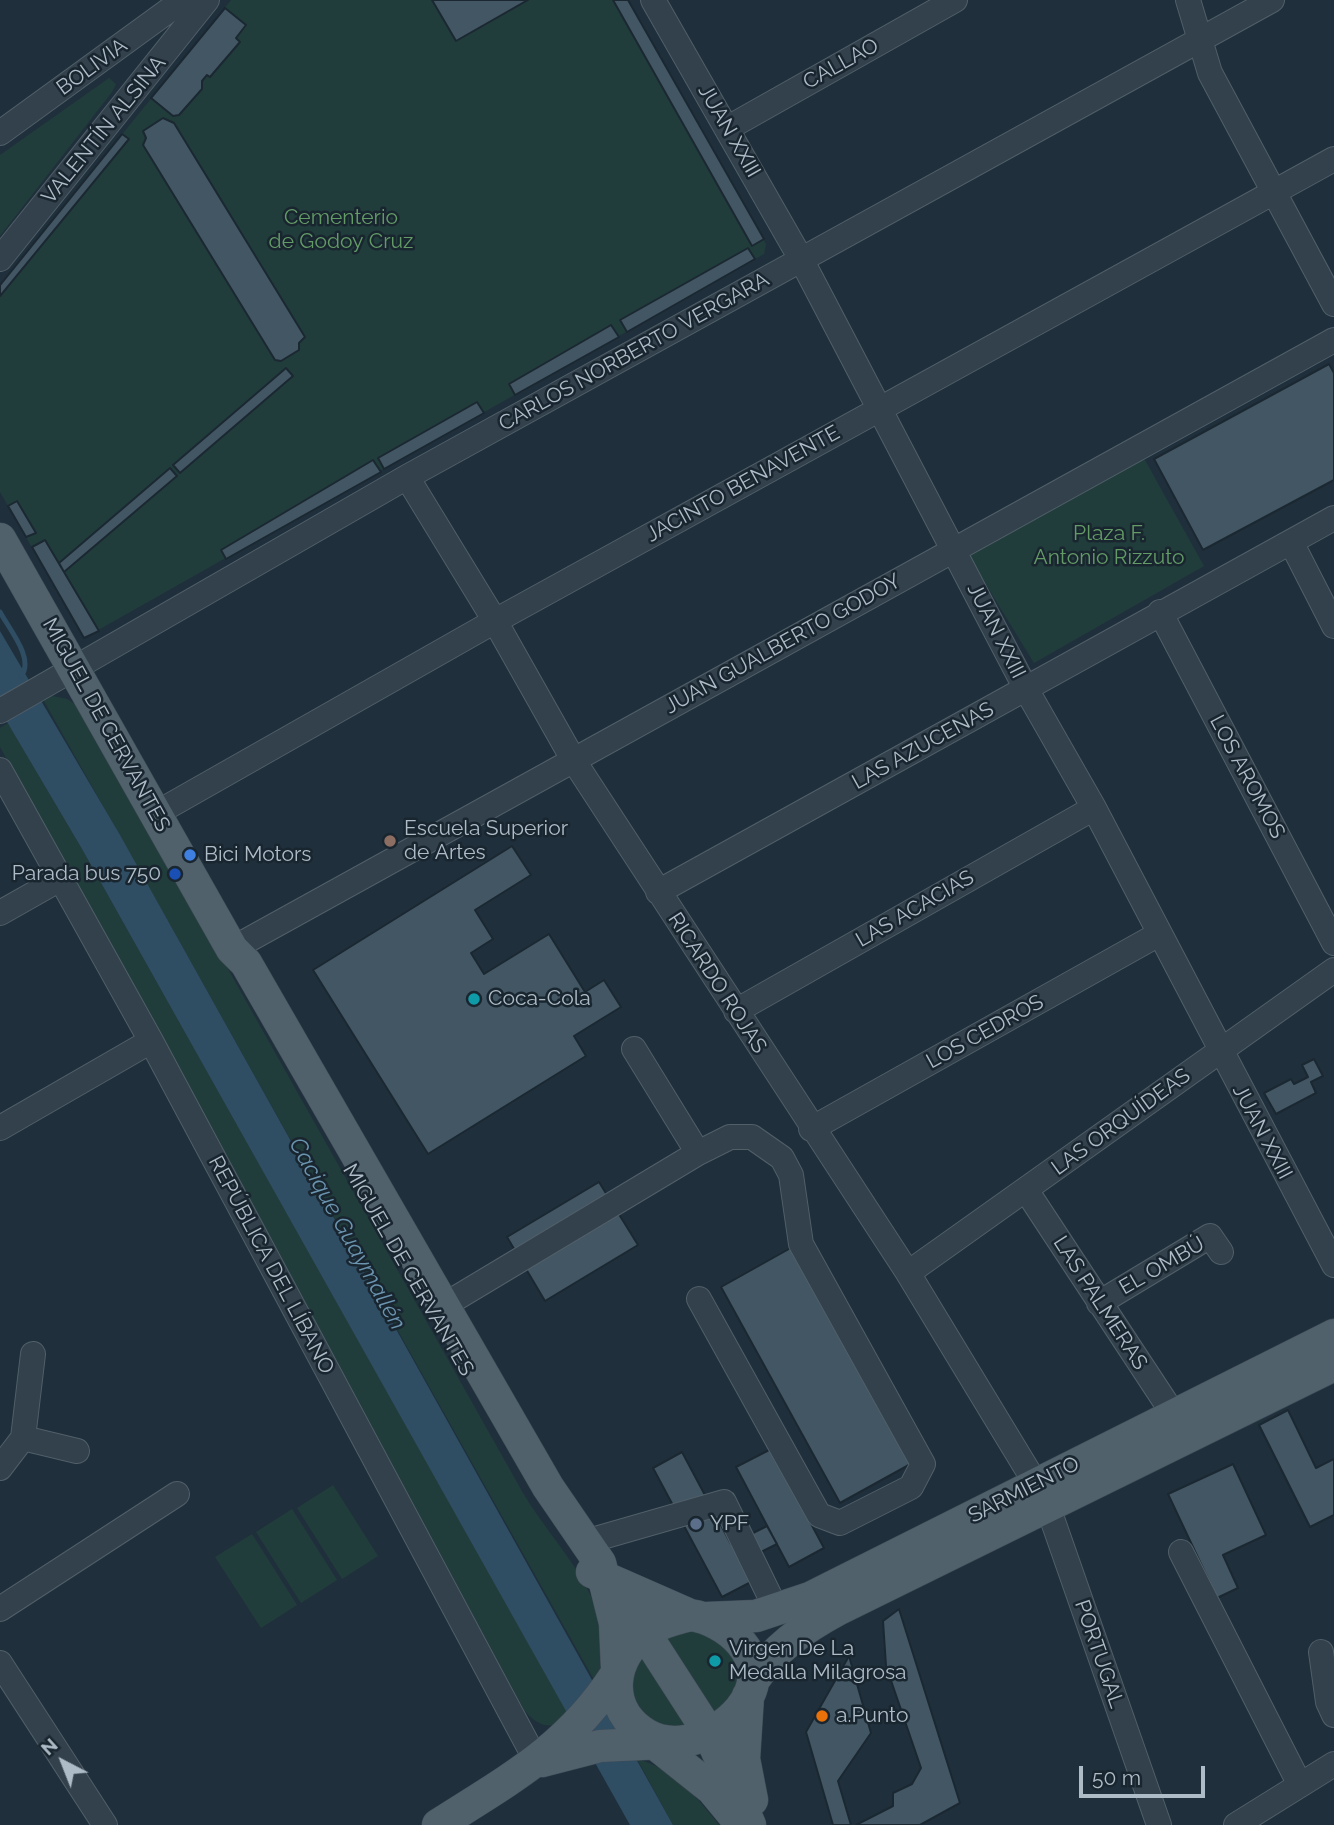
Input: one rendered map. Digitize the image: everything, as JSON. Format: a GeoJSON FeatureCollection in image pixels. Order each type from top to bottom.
{"type":"FeatureCollection","features":[{"type":"Feature","properties":{"kind":"main road","name":"MIGUEL DE CERVANTES"},"geometry":{"type":"LineString","coordinates":[[0,539],[232,949],[246,963],[548,1487],[600,1563],[615,1623],[611,1680],[620,1704],[649,1743]]}},
{"type":"Feature","properties":{"kind":"main road","name":"MIGUEL DE CERVANTES"},"geometry":{"type":"LineString","coordinates":[[232,949],[236,968],[548,1515],[590,1571],[698,1617]]}},
{"type":"Feature","properties":{"kind":"main road","name":"SARMIENTO"},"geometry":{"type":"LineString","coordinates":[[709,1733],[731,1717],[770,1657],[802,1629],[1042,1495],[1174,1415],[1334,1335]]}},
{"type":"Feature","properties":{"kind":"main road","name":"SARMIENTO"},"geometry":{"type":"LineString","coordinates":[[698,1617],[737,1619],[777,1611],[810,1598],[1334,1366]]}},
{"type":"Feature","properties":{"kind":"main road","name":"MIGUEL DE CERVANTES"},"geometry":{"type":"LineString","coordinates":[[605,1578],[646,1632],[709,1733],[750,1825]]}},
{"type":"Feature","properties":{"kind":"main road"},"geometry":{"type":"LineString","coordinates":[[582,1739],[628,1650],[646,1632],[660,1624],[698,1617],[723,1625],[738,1639],[749,1656],[751,1689],[745,1767],[758,1825]]}},
{"type":"Feature","properties":{"kind":"main road"},"geometry":{"type":"LineString","coordinates":[[438,1825],[537,1762],[582,1739],[685,1742],[709,1733]]}},
{"type":"Feature","properties":{"kind":"main road"},"geometry":{"type":"LineString","coordinates":[[649,1743],[712,1789],[741,1825]]}},
{"type":"Feature","properties":{"kind":"street","name":"CALLAO"},"geometry":{"type":"LineString","coordinates":[[727,128],[955,0]]}},
{"type":"Feature","properties":{"kind":"street"},"geometry":{"type":"LineString","coordinates":[[1188,0],[1210,73],[1334,304]]}},
{"type":"Feature","properties":{"kind":"street","name":"CARLOS NORBERTO VERGARA"},"geometry":{"type":"LineString","coordinates":[[0,711],[407,477],[1272,0]]}},
{"type":"Feature","properties":{"kind":"street","name":"JUAN XXIII"},"geometry":{"type":"LineString","coordinates":[[657,1],[881,408],[1026,689],[1094,808],[1219,1051],[1334,1265]]}},
{"type":"Feature","properties":{"kind":"street","name":"BOLIVIA"},"geometry":{"type":"LineString","coordinates":[[0,133],[192,4]]}},
{"type":"Feature","properties":{"kind":"street","name":"VALENTÍN ALSINA"},"geometry":{"type":"LineString","coordinates":[[0,260],[192,4]]}},
{"type":"Feature","properties":{"kind":"street","name":"JACINTO BENAVENTE"},"geometry":{"type":"LineString","coordinates":[[155,814],[495,621],[1334,159]]}},
{"type":"Feature","properties":{"kind":"street","name":"JUAN GUALBERTO GODOY"},"geometry":{"type":"LineString","coordinates":[[232,949],[953,548],[1334,340]]}},
{"type":"Feature","properties":{"kind":"street","name":"RICARDO ROJAS"},"geometry":{"type":"LineString","coordinates":[[407,477],[495,621],[574,761],[811,1129],[908,1273],[1042,1495]]}},
{"type":"Feature","properties":{"kind":"street","name":"LAS AZUCENAS"},"geometry":{"type":"LineString","coordinates":[[658,892],[1334,517]]}},
{"type":"Feature","properties":{"kind":"street"},"geometry":{"type":"LineString","coordinates":[[1291,542],[1334,626]]}},
{"type":"Feature","properties":{"kind":"street","name":"LOS AROMOS"},"geometry":{"type":"LineString","coordinates":[[1160,612],[1334,943]]}},
{"type":"Feature","properties":{"kind":"street","name":"REPÚBLICA DEL LÍBANO"},"geometry":{"type":"LineString","coordinates":[[0,770],[151,1041],[537,1762]]}},
{"type":"Feature","properties":{"kind":"street","name":"LAS ACACIAS"},"geometry":{"type":"LineString","coordinates":[[737,1011],[1094,808]]}},
{"type":"Feature","properties":{"kind":"street"},"geometry":{"type":"LineString","coordinates":[[0,913],[60,879]]}},
{"type":"Feature","properties":{"kind":"street","name":"LOS CEDROS"},"geometry":{"type":"LineString","coordinates":[[811,1129],[1159,934]]}},
{"type":"Feature","properties":{"kind":"street","name":"LAS ORQUÍDEAS"},"geometry":{"type":"LineString","coordinates":[[908,1273],[1334,970]]}},
{"type":"Feature","properties":{"kind":"street"},"geometry":{"type":"LineString","coordinates":[[0,1128],[151,1041]]}},
{"type":"Feature","properties":{"kind":"street"},"geometry":{"type":"LineString","coordinates":[[634,1048],[698,1153]]}},
{"type":"Feature","properties":{"kind":"street"},"geometry":{"type":"LineString","coordinates":[[443,1306],[698,1153],[730,1137],[752,1137],[782,1158],[791,1175],[801,1244],[923,1464],[911,1487],[840,1523],[819,1515],[699,1299]]}},
{"type":"Feature","properties":{"kind":"street","name":"LAS PALMERAS"},"geometry":{"type":"LineString","coordinates":[[1026,1190],[1174,1415]]}},
{"type":"Feature","properties":{"kind":"street","name":"EL OMBÚ"},"geometry":{"type":"LineString","coordinates":[[1099,1303],[1210,1236],[1221,1252]]}},
{"type":"Feature","properties":{"kind":"street"},"geometry":{"type":"LineString","coordinates":[[0,1468],[23,1438],[33,1354]]}},
{"type":"Feature","properties":{"kind":"street"},"geometry":{"type":"LineString","coordinates":[[23,1438],[76,1451]]}},
{"type":"Feature","properties":{"kind":"street"},"geometry":{"type":"LineString","coordinates":[[0,1609],[177,1494]]}},
{"type":"Feature","properties":{"kind":"street","name":"PORTUGAL"},"geometry":{"type":"LineString","coordinates":[[1042,1495],[1159,1825]]}},
{"type":"Feature","properties":{"kind":"street"},"geometry":{"type":"LineString","coordinates":[[585,1542],[724,1502],[777,1611]]}},
{"type":"Feature","properties":{"kind":"street"},"geometry":{"type":"LineString","coordinates":[[1181,1552],[1300,1785]]}},
{"type":"Feature","properties":{"kind":"street"},"geometry":{"type":"LineString","coordinates":[[1321,1652],[1328,1702],[1334,1715]]}},
{"type":"Feature","properties":{"kind":"street"},"geometry":{"type":"LineString","coordinates":[[0,1663],[105,1825]]}},
{"type":"Feature","properties":{"kind":"street"},"geometry":{"type":"LineString","coordinates":[[1236,1825],[1334,1764]]}},
{"type":"Feature","properties":{"kind":"green space","name":"Cementerio de Godoy Cruz"},"geometry":{"type":"Polygon","coordinates":[[[231,0],[628,0],[766,244],[764,254],[84,638],[0,492],[0,285],[231,0]]]}},
{"type":"Feature","properties":{"kind":"green space"},"geometry":{"type":"Polygon","coordinates":[[[109,78],[116,84],[112,92],[0,236],[0,155],[109,78]]]}},
{"type":"Feature","properties":{"kind":"green space","name":"Plaza F. Antonio Rizzuto"},"geometry":{"type":"Polygon","coordinates":[[[1141,453],[1204,566],[1034,663],[968,555],[1141,453]]]}},
{"type":"Feature","properties":{"kind":"green space"},"geometry":{"type":"Polygon","coordinates":[[[52,696],[67,699],[81,708],[523,1493],[584,1582],[601,1629],[602,1655],[597,1685],[44,701],[52,696]]]}},
{"type":"Feature","properties":{"kind":"green space"},"geometry":{"type":"Polygon","coordinates":[[[8,723],[82,849],[572,1720],[558,1725],[546,1725],[524,1710],[221,1145],[0,747],[0,728],[8,723]]]}},
{"type":"Feature","properties":{"kind":"green space"},"geometry":{"type":"Polygon","coordinates":[[[333,1485],[378,1556],[342,1579],[297,1508],[333,1485]]]}},
{"type":"Feature","properties":{"kind":"green space"},"geometry":{"type":"Polygon","coordinates":[[[292,1509],[337,1580],[301,1603],[256,1532],[292,1509]]]}},
{"type":"Feature","properties":{"kind":"green space"},"geometry":{"type":"Polygon","coordinates":[[[252,1534],[297,1605],[261,1628],[215,1557],[252,1534]]]}},
{"type":"Feature","properties":{"kind":"green space"},"geometry":{"type":"Polygon","coordinates":[[[677,1628],[728,1638],[743,1680],[713,1719],[660,1635],[677,1628]]]}},
{"type":"Feature","properties":{"kind":"green space"},"geometry":{"type":"Polygon","coordinates":[[[639,1651],[693,1728],[652,1725],[627,1696],[639,1651]]]}},
{"type":"Feature","properties":{"kind":"green space"},"geometry":{"type":"Polygon","coordinates":[[[637,1759],[662,1769],[683,1785],[719,1825],[673,1825],[637,1759]]]}},
{"type":"Feature","properties":{"kind":"water"},"geometry":{"type":"Polygon","coordinates":[[[0,631],[120,835],[673,1825],[630,1825],[82,849],[0,710],[0,631]]]}},
{"type":"Feature","properties":{"kind":"building"},"geometry":{"type":"Polygon","coordinates":[[[432,0],[528,0],[456,41],[432,0]]]}},
{"type":"Feature","properties":{"kind":"building"},"geometry":{"type":"Polygon","coordinates":[[[613,0],[628,0],[764,239],[752,246],[613,0]]]}},
{"type":"Feature","properties":{"kind":"building"},"geometry":{"type":"Polygon","coordinates":[[[225,8],[246,25],[236,38],[240,42],[210,77],[207,75],[202,81],[202,89],[179,115],[173,116],[151,98],[225,8]]]}},
{"type":"Feature","properties":{"kind":"building"},"geometry":{"type":"Polygon","coordinates":[[[163,118],[174,123],[305,337],[299,343],[299,350],[281,361],[275,360],[143,145],[146,138],[143,131],[163,118]]]}},
{"type":"Feature","properties":{"kind":"building"},"geometry":{"type":"Polygon","coordinates":[[[122,134],[129,139],[0,296],[0,285],[122,134]]]}},
{"type":"Feature","properties":{"kind":"building"},"geometry":{"type":"Polygon","coordinates":[[[748,248],[755,259],[627,332],[620,320],[748,248]]]}},
{"type":"Feature","properties":{"kind":"building"},"geometry":{"type":"Polygon","coordinates":[[[611,325],[619,337],[515,395],[509,384],[611,325]]]}},
{"type":"Feature","properties":{"kind":"building"},"geometry":{"type":"Polygon","coordinates":[[[1329,364],[1334,373],[1334,480],[1203,550],[1154,459],[1329,364]]]}},
{"type":"Feature","properties":{"kind":"building"},"geometry":{"type":"Polygon","coordinates":[[[286,368],[293,376],[180,473],[173,465],[286,368]]]}},
{"type":"Feature","properties":{"kind":"building"},"geometry":{"type":"Polygon","coordinates":[[[477,402],[484,413],[384,469],[378,458],[477,402]]]}},
{"type":"Feature","properties":{"kind":"building"},"geometry":{"type":"Polygon","coordinates":[[[373,460],[381,472],[226,559],[221,550],[373,460]]]}},
{"type":"Feature","properties":{"kind":"building"},"geometry":{"type":"Polygon","coordinates":[[[170,468],[177,476],[64,572],[59,563],[170,468]]]}},
{"type":"Feature","properties":{"kind":"building"},"geometry":{"type":"Polygon","coordinates":[[[17,501],[36,533],[26,537],[8,506],[17,501]]]}},
{"type":"Feature","properties":{"kind":"building"},"geometry":{"type":"Polygon","coordinates":[[[45,540],[99,631],[84,638],[32,547],[45,540]]]}},
{"type":"Feature","properties":{"kind":"building","name":"Coca-Cola"},"geometry":{"type":"Polygon","coordinates":[[[512,846],[531,875],[475,910],[493,939],[471,953],[484,974],[549,934],[585,992],[604,980],[621,1007],[574,1036],[586,1056],[428,1154],[313,970],[512,846]]]}},
{"type":"Feature","properties":{"kind":"building"},"geometry":{"type":"Polygon","coordinates":[[[1314,1059],[1323,1076],[1311,1082],[1316,1093],[1276,1114],[1264,1093],[1291,1079],[1294,1084],[1308,1077],[1302,1065],[1314,1059]]]}},
{"type":"Feature","properties":{"kind":"building"},"geometry":{"type":"Polygon","coordinates":[[[599,1182],[638,1245],[545,1301],[507,1237],[599,1182]]]}},
{"type":"Feature","properties":{"kind":"building"},"geometry":{"type":"Polygon","coordinates":[[[796,1245],[916,1461],[840,1503],[721,1287],[796,1245]]]}},
{"type":"Feature","properties":{"kind":"building"},"geometry":{"type":"Polygon","coordinates":[[[1288,1410],[1316,1468],[1334,1459],[1334,1515],[1310,1527],[1259,1425],[1288,1410]]]}},
{"type":"Feature","properties":{"kind":"building"},"geometry":{"type":"Polygon","coordinates":[[[771,1449],[824,1548],[789,1567],[736,1467],[771,1449]]]}},
{"type":"Feature","properties":{"kind":"building"},"geometry":{"type":"Polygon","coordinates":[[[682,1452],[731,1544],[767,1526],[777,1544],[741,1562],[751,1582],[722,1597],[653,1468],[682,1452]]]}},
{"type":"Feature","properties":{"kind":"building"},"geometry":{"type":"Polygon","coordinates":[[[1233,1464],[1266,1535],[1223,1555],[1238,1588],[1217,1598],[1168,1494],[1233,1464]]]}},
{"type":"Feature","properties":{"kind":"building"},"geometry":{"type":"Polygon","coordinates":[[[899,1609],[960,1803],[920,1825],[856,1825],[893,1806],[893,1793],[912,1784],[921,1768],[886,1666],[883,1621],[899,1609]]]}},
{"type":"Feature","properties":{"kind":"building"},"geometry":{"type":"Polygon","coordinates":[[[849,1656],[871,1733],[838,1781],[851,1825],[833,1825],[806,1732],[849,1656]]]}},
{"type":"Feature","properties":{"kind":"waterway"},"geometry":{"type":"LineString","coordinates":[[0,612],[23,653],[25,661],[21,676]]}},
{"type":"Feature","properties":{"kind":"place","name":"Escuela Superior de Artes"},"geometry":{"type":"Point","coordinates":[390,841]}},
{"type":"Feature","properties":{"kind":"place","name":"Bici Motors"},"geometry":{"type":"Point","coordinates":[190,855]}},
{"type":"Feature","properties":{"kind":"place","name":"Parada bus 750"},"geometry":{"type":"Point","coordinates":[175,874]}},
{"type":"Feature","properties":{"kind":"place","name":"Coca-Cola"},"geometry":{"type":"Point","coordinates":[474,999]}},
{"type":"Feature","properties":{"kind":"place","name":"YPF"},"geometry":{"type":"Point","coordinates":[696,1524]}},
{"type":"Feature","properties":{"kind":"place","name":"Virgen De La Medalla Milagrosa"},"geometry":{"type":"Point","coordinates":[715,1661]}},
{"type":"Feature","properties":{"kind":"place","name":"a.Punto"},"geometry":{"type":"Point","coordinates":[822,1716]}},
{"type":"Feature","properties":{"kind":"water label","name":"Cacique Guaymallén"},"geometry":{"type":"Point","coordinates":[347,1234]}}]}
